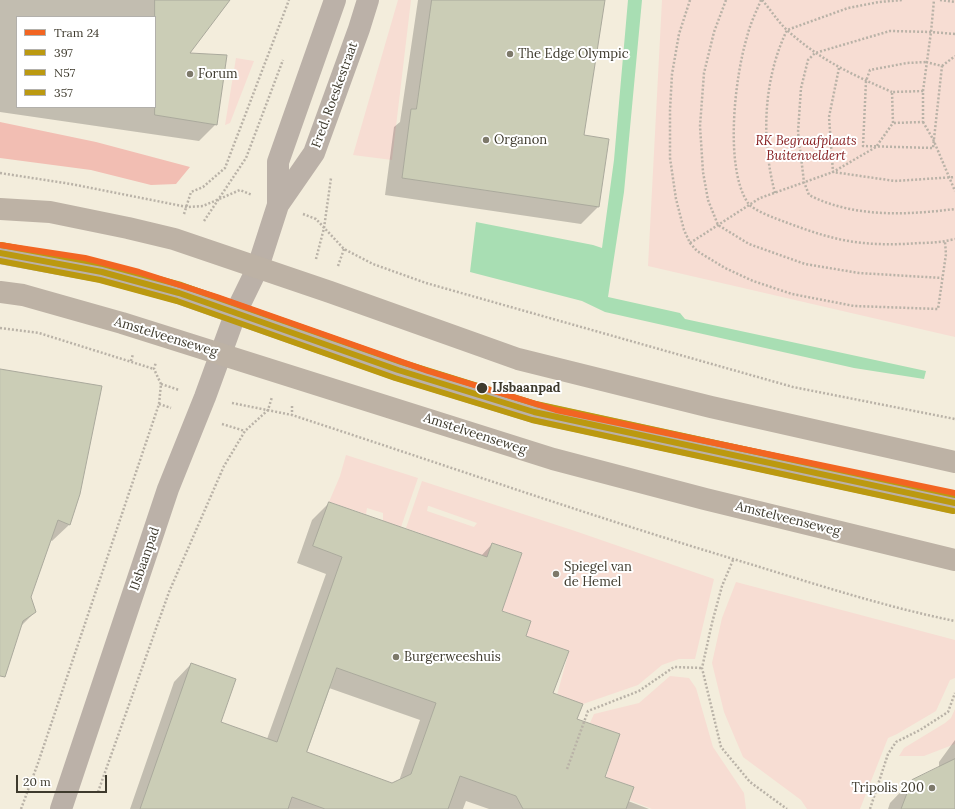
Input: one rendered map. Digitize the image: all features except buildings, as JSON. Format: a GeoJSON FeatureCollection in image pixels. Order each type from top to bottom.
{"type":"FeatureCollection","features":[{"type":"Feature","properties":{"kind":"main road"},"geometry":{"type":"LineString","coordinates":[[0,209],[50,212],[174,239],[258,267],[518,359],[711,407],[955,462]]}},
{"type":"Feature","properties":{"kind":"main road","name":"Amstelveenseweg"},"geometry":{"type":"LineString","coordinates":[[0,292],[23,295],[122,323],[553,459],[706,500],[955,560]]}},
{"type":"Feature","properties":{"kind":"street","name":"Fred. Roeskestraat"},"geometry":{"type":"LineString","coordinates":[[278,205],[278,162],[335,0]]}},
{"type":"Feature","properties":{"kind":"street","name":"Fred. Roeskestraat"},"geometry":{"type":"LineString","coordinates":[[236,312],[258,267],[278,205],[314,153],[368,0]]}},
{"type":"Feature","properties":{"kind":"street"},"geometry":{"type":"LineString","coordinates":[[0,253],[102,272],[179,293],[398,370],[534,412],[955,503]]}},
{"type":"Feature","properties":{"kind":"street","name":"IJsbaanpad"},"geometry":{"type":"LineString","coordinates":[[61,809],[168,489],[205,397],[236,312]]}},
{"type":"Feature","properties":{"kind":"path"},"geometry":{"type":"LineString","coordinates":[[187,208],[191,192],[203,187],[225,168],[290,0]]}},
{"type":"Feature","properties":{"kind":"path"},"geometry":{"type":"LineString","coordinates":[[690,0],[679,34],[672,74],[670,158],[676,199],[684,230],[690,243],[698,251],[725,268],[753,281],[792,294],[854,306],[938,309],[946,254],[945,242]]}},
{"type":"Feature","properties":{"kind":"path"},"geometry":{"type":"LineString","coordinates":[[726,0],[714,32],[704,73],[700,126],[705,186],[708,200],[718,225],[749,244],[805,264],[859,273],[942,278]]}},
{"type":"Feature","properties":{"kind":"path"},"geometry":{"type":"LineString","coordinates":[[923,91],[892,92],[839,68],[815,53],[787,30],[762,0],[746,37],[738,73],[733,130],[735,164],[742,194],[749,205],[775,219],[816,233],[843,240],[872,244],[900,245],[945,242],[955,239]]}},
{"type":"Feature","properties":{"kind":"path"},"geometry":{"type":"LineString","coordinates":[[775,193],[766,146],[767,106],[772,73],[779,45],[787,30],[848,8],[879,2],[903,0]]}},
{"type":"Feature","properties":{"kind":"path"},"geometry":{"type":"LineString","coordinates":[[934,0],[923,91],[923,122],[933,139],[955,191]]}},
{"type":"Feature","properties":{"kind":"path"},"geometry":{"type":"LineString","coordinates":[[940,0],[955,2]]}},
{"type":"Feature","properties":{"kind":"path"},"geometry":{"type":"LineString","coordinates":[[955,34],[890,31],[815,53],[808,60],[801,88],[798,132],[804,182],[809,195],[824,203],[851,210],[884,212],[955,209]]}},
{"type":"Feature","properties":{"kind":"path"},"geometry":{"type":"LineString","coordinates":[[942,66],[926,62],[906,63],[870,70],[866,81],[863,146],[933,148],[942,66],[955,56]]}},
{"type":"Feature","properties":{"kind":"path"},"geometry":{"type":"LineString","coordinates":[[0,172],[71,184],[187,208],[203,206],[219,199],[246,158],[284,58]]}},
{"type":"Feature","properties":{"kind":"path"},"geometry":{"type":"LineString","coordinates":[[833,172],[830,117],[839,68]]}},
{"type":"Feature","properties":{"kind":"path"},"geometry":{"type":"LineString","coordinates":[[690,243],[760,198],[833,172],[876,147],[893,123],[892,92]]}},
{"type":"Feature","properties":{"kind":"path"},"geometry":{"type":"LineString","coordinates":[[893,123],[923,122]]}},
{"type":"Feature","properties":{"kind":"path"},"geometry":{"type":"LineString","coordinates":[[833,172],[895,181],[955,177]]}},
{"type":"Feature","properties":{"kind":"path"},"geometry":{"type":"LineString","coordinates":[[324,228],[344,249],[373,264],[426,283],[793,387],[955,419]]}},
{"type":"Feature","properties":{"kind":"path"},"geometry":{"type":"LineString","coordinates":[[0,328],[39,332],[154,369]]}},
{"type":"Feature","properties":{"kind":"path"},"geometry":{"type":"LineString","coordinates":[[21,809],[38,763],[159,404],[161,384]]}},
{"type":"Feature","properties":{"kind":"path"},"geometry":{"type":"LineString","coordinates":[[205,397],[292,415],[694,548],[920,613],[955,621]]}},
{"type":"Feature","properties":{"kind":"path"},"geometry":{"type":"LineString","coordinates":[[97,794],[169,592],[224,466],[245,431],[268,410]]}},
{"type":"Feature","properties":{"kind":"path"},"geometry":{"type":"LineString","coordinates":[[734,560],[722,586],[702,668],[722,747],[750,782],[787,809]]}},
{"type":"Feature","properties":{"kind":"path"},"geometry":{"type":"LineString","coordinates":[[567,769],[588,711],[639,691],[674,667],[702,668]]}},
{"type":"Feature","properties":{"kind":"path"},"geometry":{"type":"LineString","coordinates":[[870,809],[888,754],[896,742],[920,730],[948,712],[955,693]]}},
{"type":"Feature","properties":{"kind":"green space"},"geometry":{"type":"Polygon","coordinates":[[[398,0],[411,0],[392,160],[353,155],[398,0]]]}},
{"type":"Feature","properties":{"kind":"green space","name":"RK Begraafplaats Buitenveldert"},"geometry":{"type":"Polygon","coordinates":[[[662,0],[955,0],[955,337],[648,266],[662,0]]]}},
{"type":"Feature","properties":{"kind":"green space"},"geometry":{"type":"Polygon","coordinates":[[[236,58],[254,61],[230,123],[225,125],[236,58]]]}},
{"type":"Feature","properties":{"kind":"green space"},"geometry":{"type":"Polygon","coordinates":[[[346,455],[418,478],[401,527],[383,521],[383,513],[367,508],[366,514],[329,502],[340,476],[346,455]]]}},
{"type":"Feature","properties":{"kind":"green space"},"geometry":{"type":"Polygon","coordinates":[[[422,481],[575,531],[714,579],[695,659],[679,659],[662,665],[638,685],[583,704],[557,695],[569,651],[526,636],[531,621],[502,611],[522,553],[492,543],[467,615],[425,601],[445,542],[406,528],[422,481]],[[429,506],[427,511],[474,527],[477,523],[429,506]]]}},
{"type":"Feature","properties":{"kind":"green space"},"geometry":{"type":"Polygon","coordinates":[[[736,582],[955,640],[955,678],[950,680],[936,711],[888,738],[860,809],[807,809],[801,800],[743,757],[724,712],[712,663],[722,618],[736,582]]]}},
{"type":"Feature","properties":{"kind":"green space"},"geometry":{"type":"Polygon","coordinates":[[[670,676],[689,678],[696,688],[713,747],[744,793],[746,809],[652,809],[629,800],[634,787],[606,777],[619,734],[590,723],[594,714],[639,703],[670,676]]]}},
{"type":"Feature","properties":{"kind":"green space"},"geometry":{"type":"Polygon","coordinates":[[[955,709],[955,744],[924,756],[899,756],[904,748],[951,718],[955,709]]]}},
{"type":"Feature","properties":{"kind":"shaded area"},"geometry":{"type":"Polygon","coordinates":[[[628,0],[642,0],[624,192],[608,297],[680,313],[685,319],[926,371],[924,379],[854,368],[605,312],[582,301],[470,272],[476,222],[602,248],[614,160],[628,0]]]}},
{"type":"Feature","properties":{"kind":"shaded area"},"geometry":{"type":"Polygon","coordinates":[[[0,122],[96,142],[190,167],[176,184],[151,185],[91,170],[0,158],[0,122]]]}},
{"type":"Feature","properties":{"kind":"tram line","name":"24"},"geometry":{"type":"LineString","coordinates":[[0,245],[85,258],[139,272],[217,297],[428,371],[556,410],[955,493]]}},
{"type":"Feature","properties":{"kind":"transit line","name":"357"},"geometry":{"type":"LineString","coordinates":[[1,245],[103,264],[181,285],[401,362],[536,404],[955,495]]}},
{"type":"Feature","properties":{"kind":"transit line","name":"397"},"geometry":{"type":"LineString","coordinates":[[0,253],[102,272],[179,293],[398,370],[534,412],[955,503]]}},
{"type":"Feature","properties":{"kind":"transit line","name":"N57"},"geometry":{"type":"LineString","coordinates":[[0,261],[100,280],[177,301],[395,378],[532,420],[953,511]]}},
{"type":"Feature","properties":{"kind":"place","name":"The Edge Olympic"},"geometry":{"type":"Point","coordinates":[510,54]}},
{"type":"Feature","properties":{"kind":"place","name":"Forum"},"geometry":{"type":"Point","coordinates":[190,74]}},
{"type":"Feature","properties":{"kind":"place","name":"Organon"},"geometry":{"type":"Point","coordinates":[486,140]}},
{"type":"Feature","properties":{"kind":"place","name":"IJsbaanpad"},"geometry":{"type":"Point","coordinates":[482,388]}},
{"type":"Feature","properties":{"kind":"place","name":"Spiegel van de Hemel"},"geometry":{"type":"Point","coordinates":[556,574]}},
{"type":"Feature","properties":{"kind":"place","name":"Burgerweeshuis"},"geometry":{"type":"Point","coordinates":[396,657]}},
{"type":"Feature","properties":{"kind":"place","name":"Tripolis 200"},"geometry":{"type":"Point","coordinates":[932,788]}}]}
